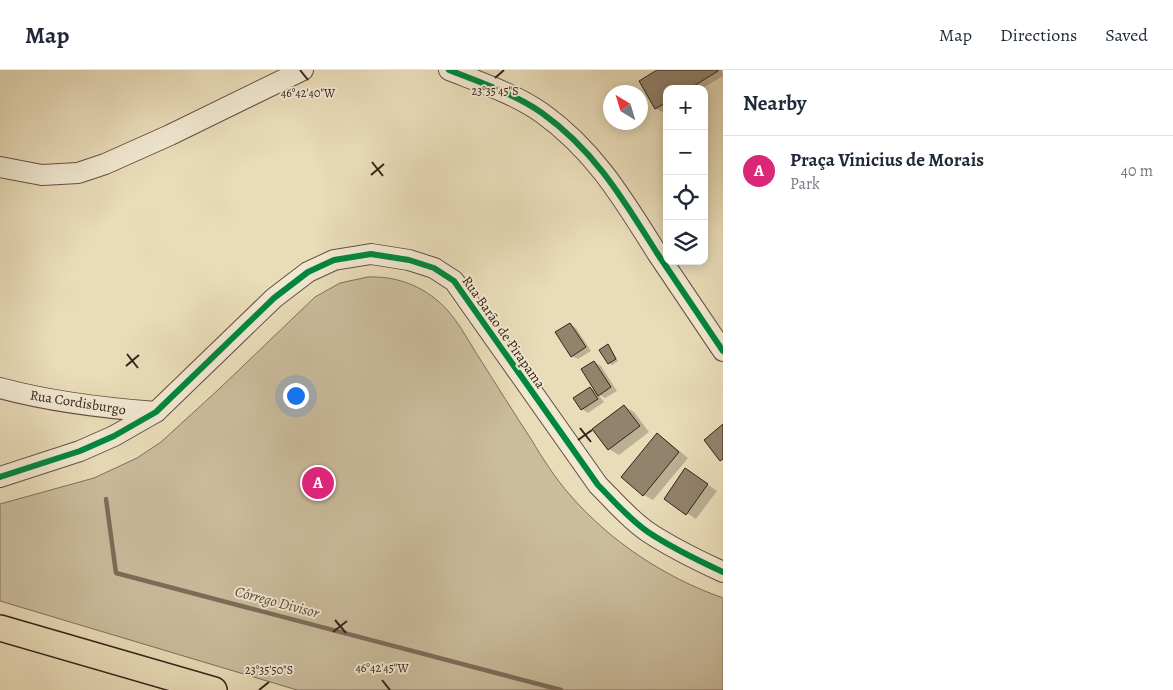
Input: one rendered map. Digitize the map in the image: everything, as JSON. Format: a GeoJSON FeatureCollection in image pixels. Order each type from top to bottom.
{"type":"FeatureCollection","features":[{"type":"Feature","properties":{"kind":"main road"},"geometry":{"type":"LineString","coordinates":[[0,628],[214,690]]}},
{"type":"Feature","properties":{"kind":"street"},"geometry":{"type":"LineString","coordinates":[[0,167],[42,175],[78,173],[105,164],[170,135],[303,70]]}},
{"type":"Feature","properties":{"kind":"street"},"geometry":{"type":"LineString","coordinates":[[449,70],[502,91],[540,111],[572,135],[596,162],[622,198],[723,351]]}},
{"type":"Feature","properties":{"kind":"street","name":"Rua Barão de Pirapama"},"geometry":{"type":"LineString","coordinates":[[0,477],[80,451],[114,436],[156,412],[274,298],[308,272],[334,260],[371,254],[409,260],[434,268],[454,281],[598,485],[623,511],[648,532],[696,560],[723,572]]}},
{"type":"Feature","properties":{"kind":"street","name":"Rua Cordisburgo"},"geometry":{"type":"LineString","coordinates":[[0,388],[56,402],[156,412]]}},
{"type":"Feature","properties":{"kind":"shaded area"},"geometry":{"type":"Polygon","coordinates":[[[368,277],[387,278],[405,282],[422,290],[438,301],[461,328],[554,475],[586,512],[621,543],[659,569],[723,598],[723,690],[297,690],[0,601],[0,504],[94,478],[137,458],[161,442],[315,297],[340,283],[368,277]]]}},
{"type":"Feature","properties":{"kind":"building"},"geometry":{"type":"Polygon","coordinates":[[[657,70],[718,70],[695,85],[663,85],[663,104],[655,109],[648,97],[648,85],[641,85],[639,81],[657,70]]]}},
{"type":"Feature","properties":{"kind":"building"},"geometry":{"type":"Polygon","coordinates":[[[570,323],[586,347],[571,357],[555,332],[570,323]]]}},
{"type":"Feature","properties":{"kind":"building"},"geometry":{"type":"Polygon","coordinates":[[[608,344],[616,359],[608,364],[599,350],[608,344]]]}},
{"type":"Feature","properties":{"kind":"building"},"geometry":{"type":"Polygon","coordinates":[[[594,361],[611,387],[598,396],[581,369],[594,361]]]}},
{"type":"Feature","properties":{"kind":"building"},"geometry":{"type":"Polygon","coordinates":[[[590,387],[598,399],[581,410],[573,398],[590,387]]]}},
{"type":"Feature","properties":{"kind":"building"},"geometry":{"type":"Polygon","coordinates":[[[624,405],[640,426],[608,450],[592,429],[624,405]]]}},
{"type":"Feature","properties":{"kind":"building"},"geometry":{"type":"Polygon","coordinates":[[[723,424],[723,459],[720,461],[704,440],[723,424]]]}},
{"type":"Feature","properties":{"kind":"building"},"geometry":{"type":"Polygon","coordinates":[[[657,433],[679,452],[643,496],[621,477],[657,433]]]}},
{"type":"Feature","properties":{"kind":"building"},"geometry":{"type":"Polygon","coordinates":[[[685,468],[708,484],[686,515],[664,499],[685,468]]]}},
{"type":"Feature","properties":{"kind":"waterway","name":"Córrego Divisor"},"geometry":{"type":"LineString","coordinates":[[106,499],[116,573],[561,690]]}},
{"type":"Feature","properties":{"kind":"cycle path"},"geometry":{"type":"LineString","coordinates":[[449,70],[497,89],[531,106],[578,143],[620,195],[723,351]]}},
{"type":"Feature","properties":{"kind":"cycle path"},"geometry":{"type":"LineString","coordinates":[[0,477],[80,451],[114,436],[156,412],[274,298],[308,272],[334,260],[371,254],[409,260],[434,268],[454,281],[598,485],[628,516],[648,532],[723,572]]}},
{"type":"Feature","properties":{"kind":"place","name":"Praça Vinicius de Morais"},"geometry":{"type":"Point","coordinates":[318,483]}}]}
